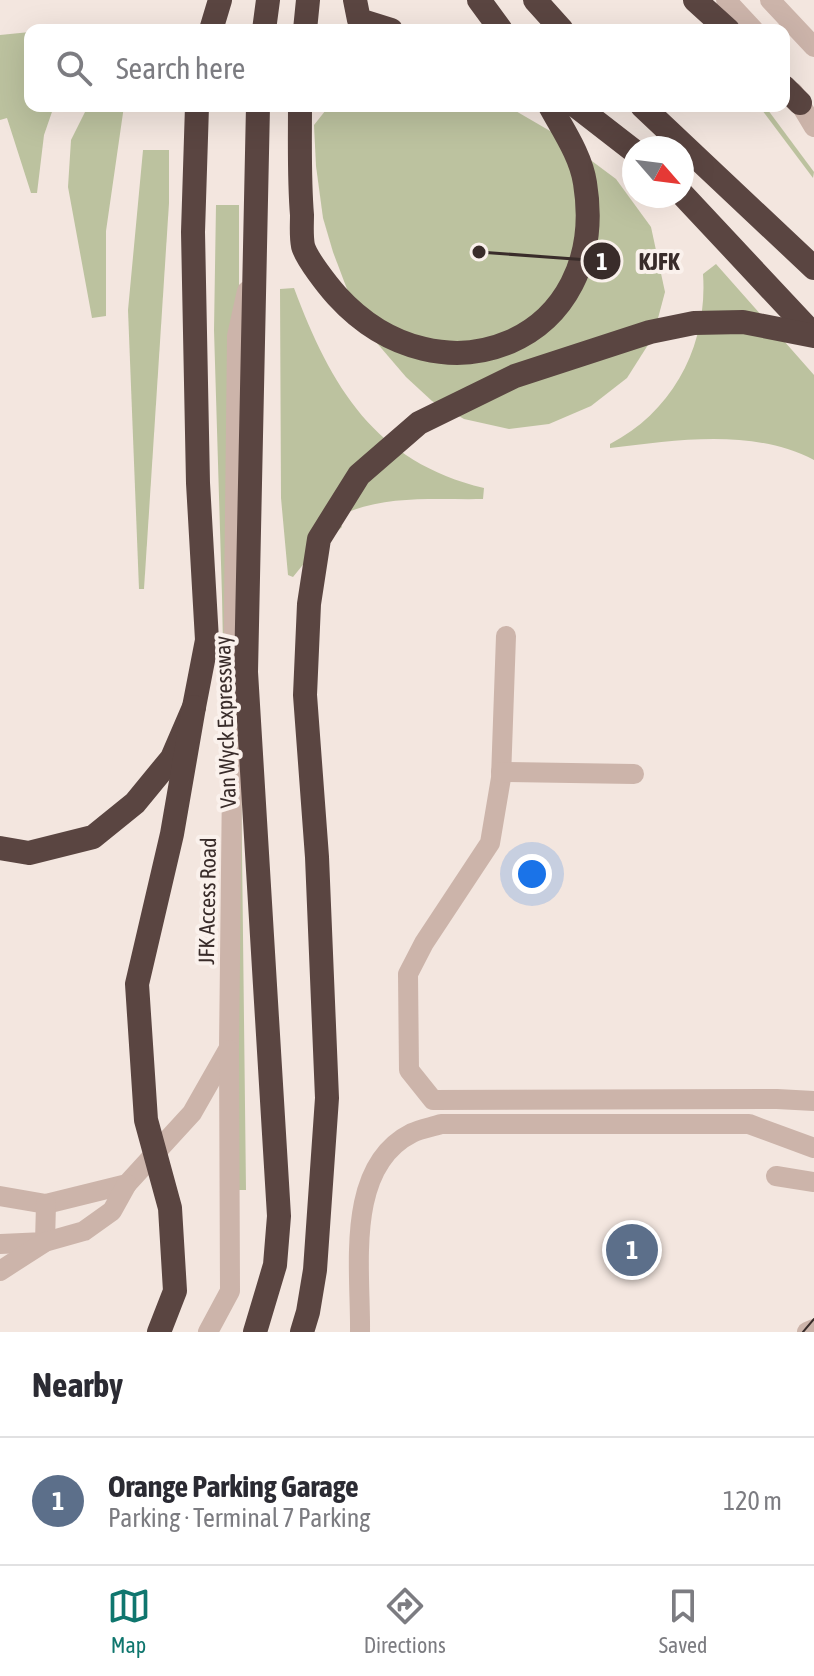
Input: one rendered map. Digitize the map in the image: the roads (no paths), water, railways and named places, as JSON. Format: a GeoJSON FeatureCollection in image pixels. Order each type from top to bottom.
{"type":"FeatureCollection","features":[{"type":"Feature","properties":{"kind":"highway"},"geometry":{"type":"LineString","coordinates":[[202,24],[204,0]]}},
{"type":"Feature","properties":{"kind":"highway"},"geometry":{"type":"LineString","coordinates":[[213,24],[220,0]]}},
{"type":"Feature","properties":{"kind":"highway"},"geometry":{"type":"LineString","coordinates":[[265,24],[268,0]]}},
{"type":"Feature","properties":{"kind":"highway"},"geometry":{"type":"LineString","coordinates":[[306,24],[308,0]]}},
{"type":"Feature","properties":{"kind":"highway"},"geometry":{"type":"LineString","coordinates":[[479,0],[497,24]]}},
{"type":"Feature","properties":{"kind":"highway"},"geometry":{"type":"LineString","coordinates":[[536,0],[541,24]]}},
{"type":"Feature","properties":{"kind":"highway"},"geometry":{"type":"LineString","coordinates":[[536,0],[557,24]]}},
{"type":"Feature","properties":{"kind":"highway"},"geometry":{"type":"LineString","coordinates":[[695,0],[721,24]]}},
{"type":"Feature","properties":{"kind":"highway"},"geometry":{"type":"LineString","coordinates":[[357,10],[381,24]]}},
{"type":"Feature","properties":{"kind":"highway","name":"Van Wyck Expressway"},"geometry":{"type":"LineString","coordinates":[[194,707],[207,640],[198,483],[193,232],[197,112]]}},
{"type":"Feature","properties":{"kind":"highway","name":"Van Wyck Expressway"},"geometry":{"type":"LineString","coordinates":[[255,1332],[275,1265],[279,1191],[264,995],[246,672],[258,112]]}},
{"type":"Feature","properties":{"kind":"highway"},"geometry":{"type":"LineString","coordinates":[[300,112],[299,184],[304,248],[331,290],[351,311],[380,332],[411,347],[442,353],[474,353],[528,332],[548,317],[570,291],[584,256],[588,220],[585,180],[553,112]]}},
{"type":"Feature","properties":{"kind":"highway"},"geometry":{"type":"LineString","coordinates":[[585,112],[622,141]]}},
{"type":"Feature","properties":{"kind":"highway"},"geometry":{"type":"LineString","coordinates":[[648,112],[814,268]]}},
{"type":"Feature","properties":{"kind":"highway"},"geometry":{"type":"LineString","coordinates":[[694,207],[814,335]]}},
{"type":"Feature","properties":{"kind":"highway"},"geometry":{"type":"LineString","coordinates":[[302,1332],[315,1270],[327,1098],[317,857],[305,695],[309,604],[319,539],[359,475],[419,423],[515,376],[650,332],[694,323],[743,322],[814,335]]}},
{"type":"Feature","properties":{"kind":"highway"},"geometry":{"type":"LineString","coordinates":[[0,848],[29,853],[93,837],[135,803],[172,758],[194,707]]}},
{"type":"Feature","properties":{"kind":"highway"},"geometry":{"type":"LineString","coordinates":[[159,1332],[175,1291],[175,1277],[170,1208],[146,1120],[137,984],[172,834],[194,707]]}},
{"type":"Feature","properties":{"kind":"street"},"geometry":{"type":"LineString","coordinates":[[726,0],[748,24]]}},
{"type":"Feature","properties":{"kind":"street"},"geometry":{"type":"LineString","coordinates":[[770,0],[814,47]]}},
{"type":"Feature","properties":{"kind":"street"},"geometry":{"type":"LineString","coordinates":[[799,102],[814,127]]}},
{"type":"Feature","properties":{"kind":"street","name":"JFK Access Road"},"geometry":{"type":"LineString","coordinates":[[45,1242],[84,1231],[112,1211],[127,1184],[192,1113],[229,1048],[237,336],[254,262]]}},
{"type":"Feature","properties":{"kind":"street"},"geometry":{"type":"LineString","coordinates":[[506,636],[501,772],[490,843],[424,943],[408,974],[409,1070],[433,1100],[814,1101]]}},
{"type":"Feature","properties":{"kind":"street"},"geometry":{"type":"LineString","coordinates":[[501,772],[634,774]]}},
{"type":"Feature","properties":{"kind":"street"},"geometry":{"type":"LineString","coordinates":[[208,1332],[230,1291],[229,1048]]}},
{"type":"Feature","properties":{"kind":"street"},"geometry":{"type":"LineString","coordinates":[[360,1332],[363,1198],[373,1173],[390,1151],[410,1133],[441,1124],[749,1124],[814,1148]]}},
{"type":"Feature","properties":{"kind":"street"},"geometry":{"type":"LineString","coordinates":[[776,1176],[814,1182]]}},
{"type":"Feature","properties":{"kind":"street"},"geometry":{"type":"LineString","coordinates":[[0,1196],[46,1204],[127,1184]]}},
{"type":"Feature","properties":{"kind":"street"},"geometry":{"type":"LineString","coordinates":[[45,1242],[46,1204]]}},
{"type":"Feature","properties":{"kind":"street"},"geometry":{"type":"LineString","coordinates":[[0,1244],[45,1242]]}},
{"type":"Feature","properties":{"kind":"street"},"geometry":{"type":"LineString","coordinates":[[0,1271],[45,1242]]}},
{"type":"Feature","properties":{"kind":"street"},"geometry":{"type":"LineString","coordinates":[[807,1332],[814,1329]]}},
{"type":"Feature","properties":{"kind":"tram line"},"geometry":{"type":"LineString","coordinates":[[803,1332],[814,1319]]}},
{"type":"Feature","properties":{"kind":"place","name":"KJFK"},"geometry":{"type":"Point","coordinates":[479,252]}},
{"type":"Feature","properties":{"kind":"place","name":"Orange Parking Garage"},"geometry":{"type":"Point","coordinates":[632,1250]}}]}
